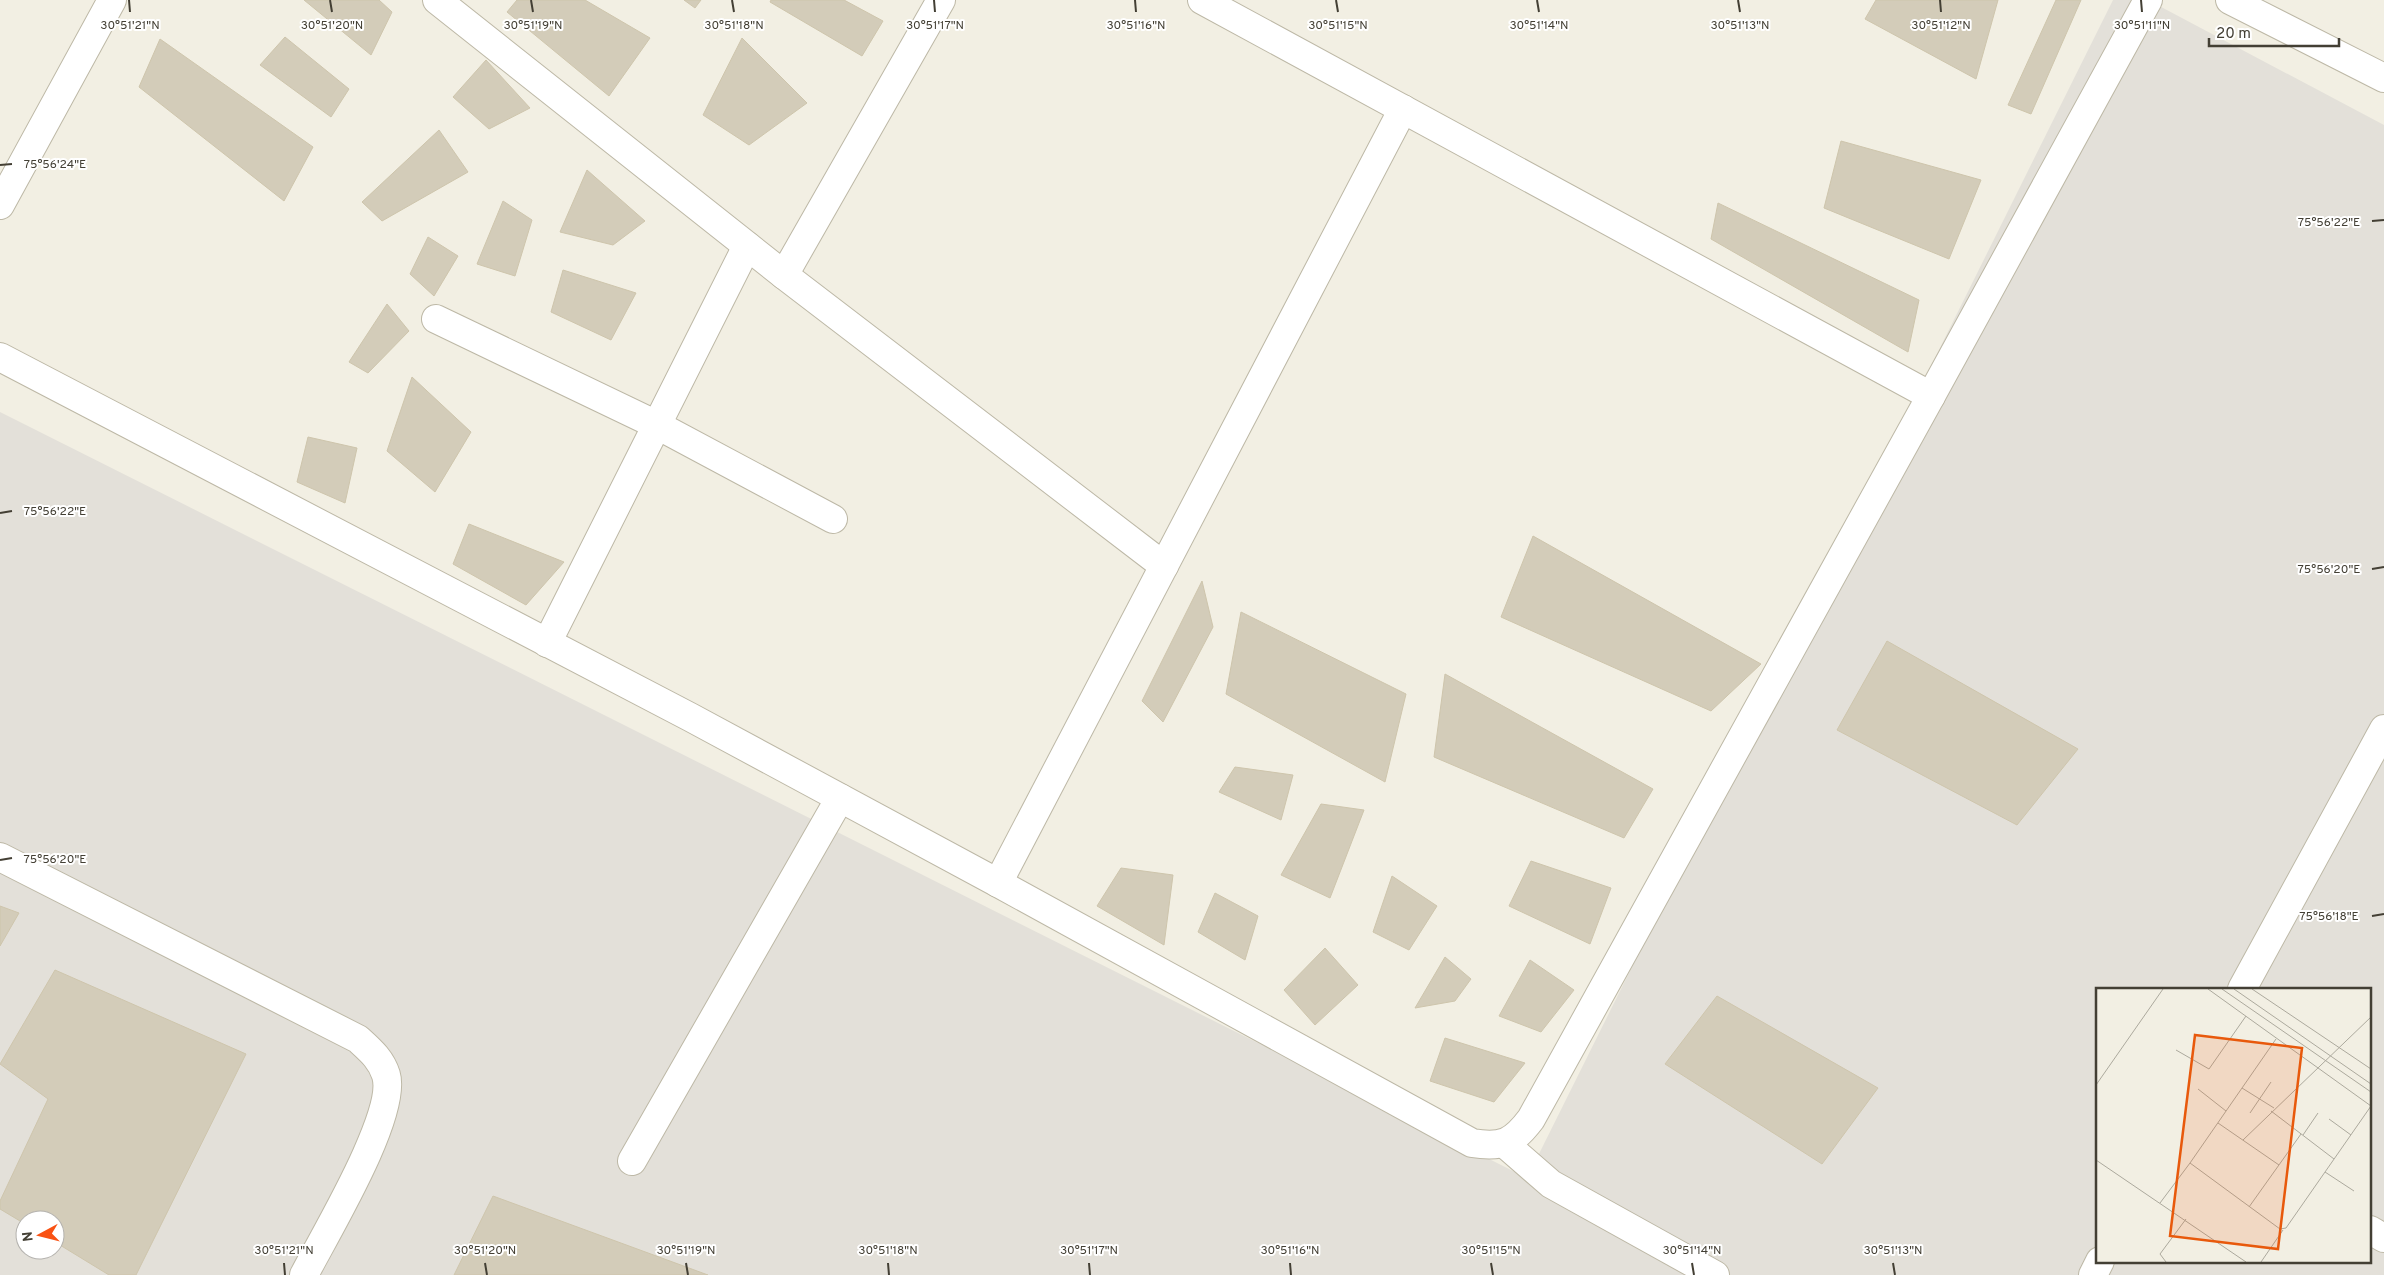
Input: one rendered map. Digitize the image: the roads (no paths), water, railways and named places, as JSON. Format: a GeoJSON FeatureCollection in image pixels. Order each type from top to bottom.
{"type":"FeatureCollection","features":[{"type":"Feature","properties":{"kind":"street"},"geometry":{"type":"LineString","coordinates":[[0,205],[112,0]]}},
{"type":"Feature","properties":{"kind":"street"},"geometry":{"type":"LineString","coordinates":[[437,0],[784,276],[1164,566]]}},
{"type":"Feature","properties":{"kind":"street"},"geometry":{"type":"LineString","coordinates":[[784,276],[941,0]]}},
{"type":"Feature","properties":{"kind":"street"},"geometry":{"type":"LineString","coordinates":[[1202,0],[1931,396]]}},
{"type":"Feature","properties":{"kind":"street"},"geometry":{"type":"LineString","coordinates":[[0,357],[840,798],[1472,1142],[1489,1146],[1505,1144],[1521,1132],[1531,1119],[2148,0]]}},
{"type":"Feature","properties":{"kind":"street"},"geometry":{"type":"LineString","coordinates":[[2230,0],[2384,78]]}},
{"type":"Feature","properties":{"kind":"street"},"geometry":{"type":"LineString","coordinates":[[998,883],[1403,109]]}},
{"type":"Feature","properties":{"kind":"street"},"geometry":{"type":"LineString","coordinates":[[547,643],[747,246]]}},
{"type":"Feature","properties":{"kind":"street"},"geometry":{"type":"LineString","coordinates":[[436,319],[656,425],[833,519]]}},
{"type":"Feature","properties":{"kind":"street"},"geometry":{"type":"LineString","coordinates":[[2243,988],[2384,728]]}},
{"type":"Feature","properties":{"kind":"street"},"geometry":{"type":"LineString","coordinates":[[632,1161],[840,798]]}},
{"type":"Feature","properties":{"kind":"street"},"geometry":{"type":"LineString","coordinates":[[0,857],[358,1039],[378,1058],[387,1076],[386,1106],[376,1136],[304,1275]]}},
{"type":"Feature","properties":{"kind":"street"},"geometry":{"type":"LineString","coordinates":[[1505,1144],[1552,1184],[1715,1275]]}},
{"type":"Feature","properties":{"kind":"street"},"geometry":{"type":"LineString","coordinates":[[2372,1231],[2384,1238]]}},
{"type":"Feature","properties":{"kind":"street"},"geometry":{"type":"LineString","coordinates":[[2093,1275],[2100,1262]]}}]}
